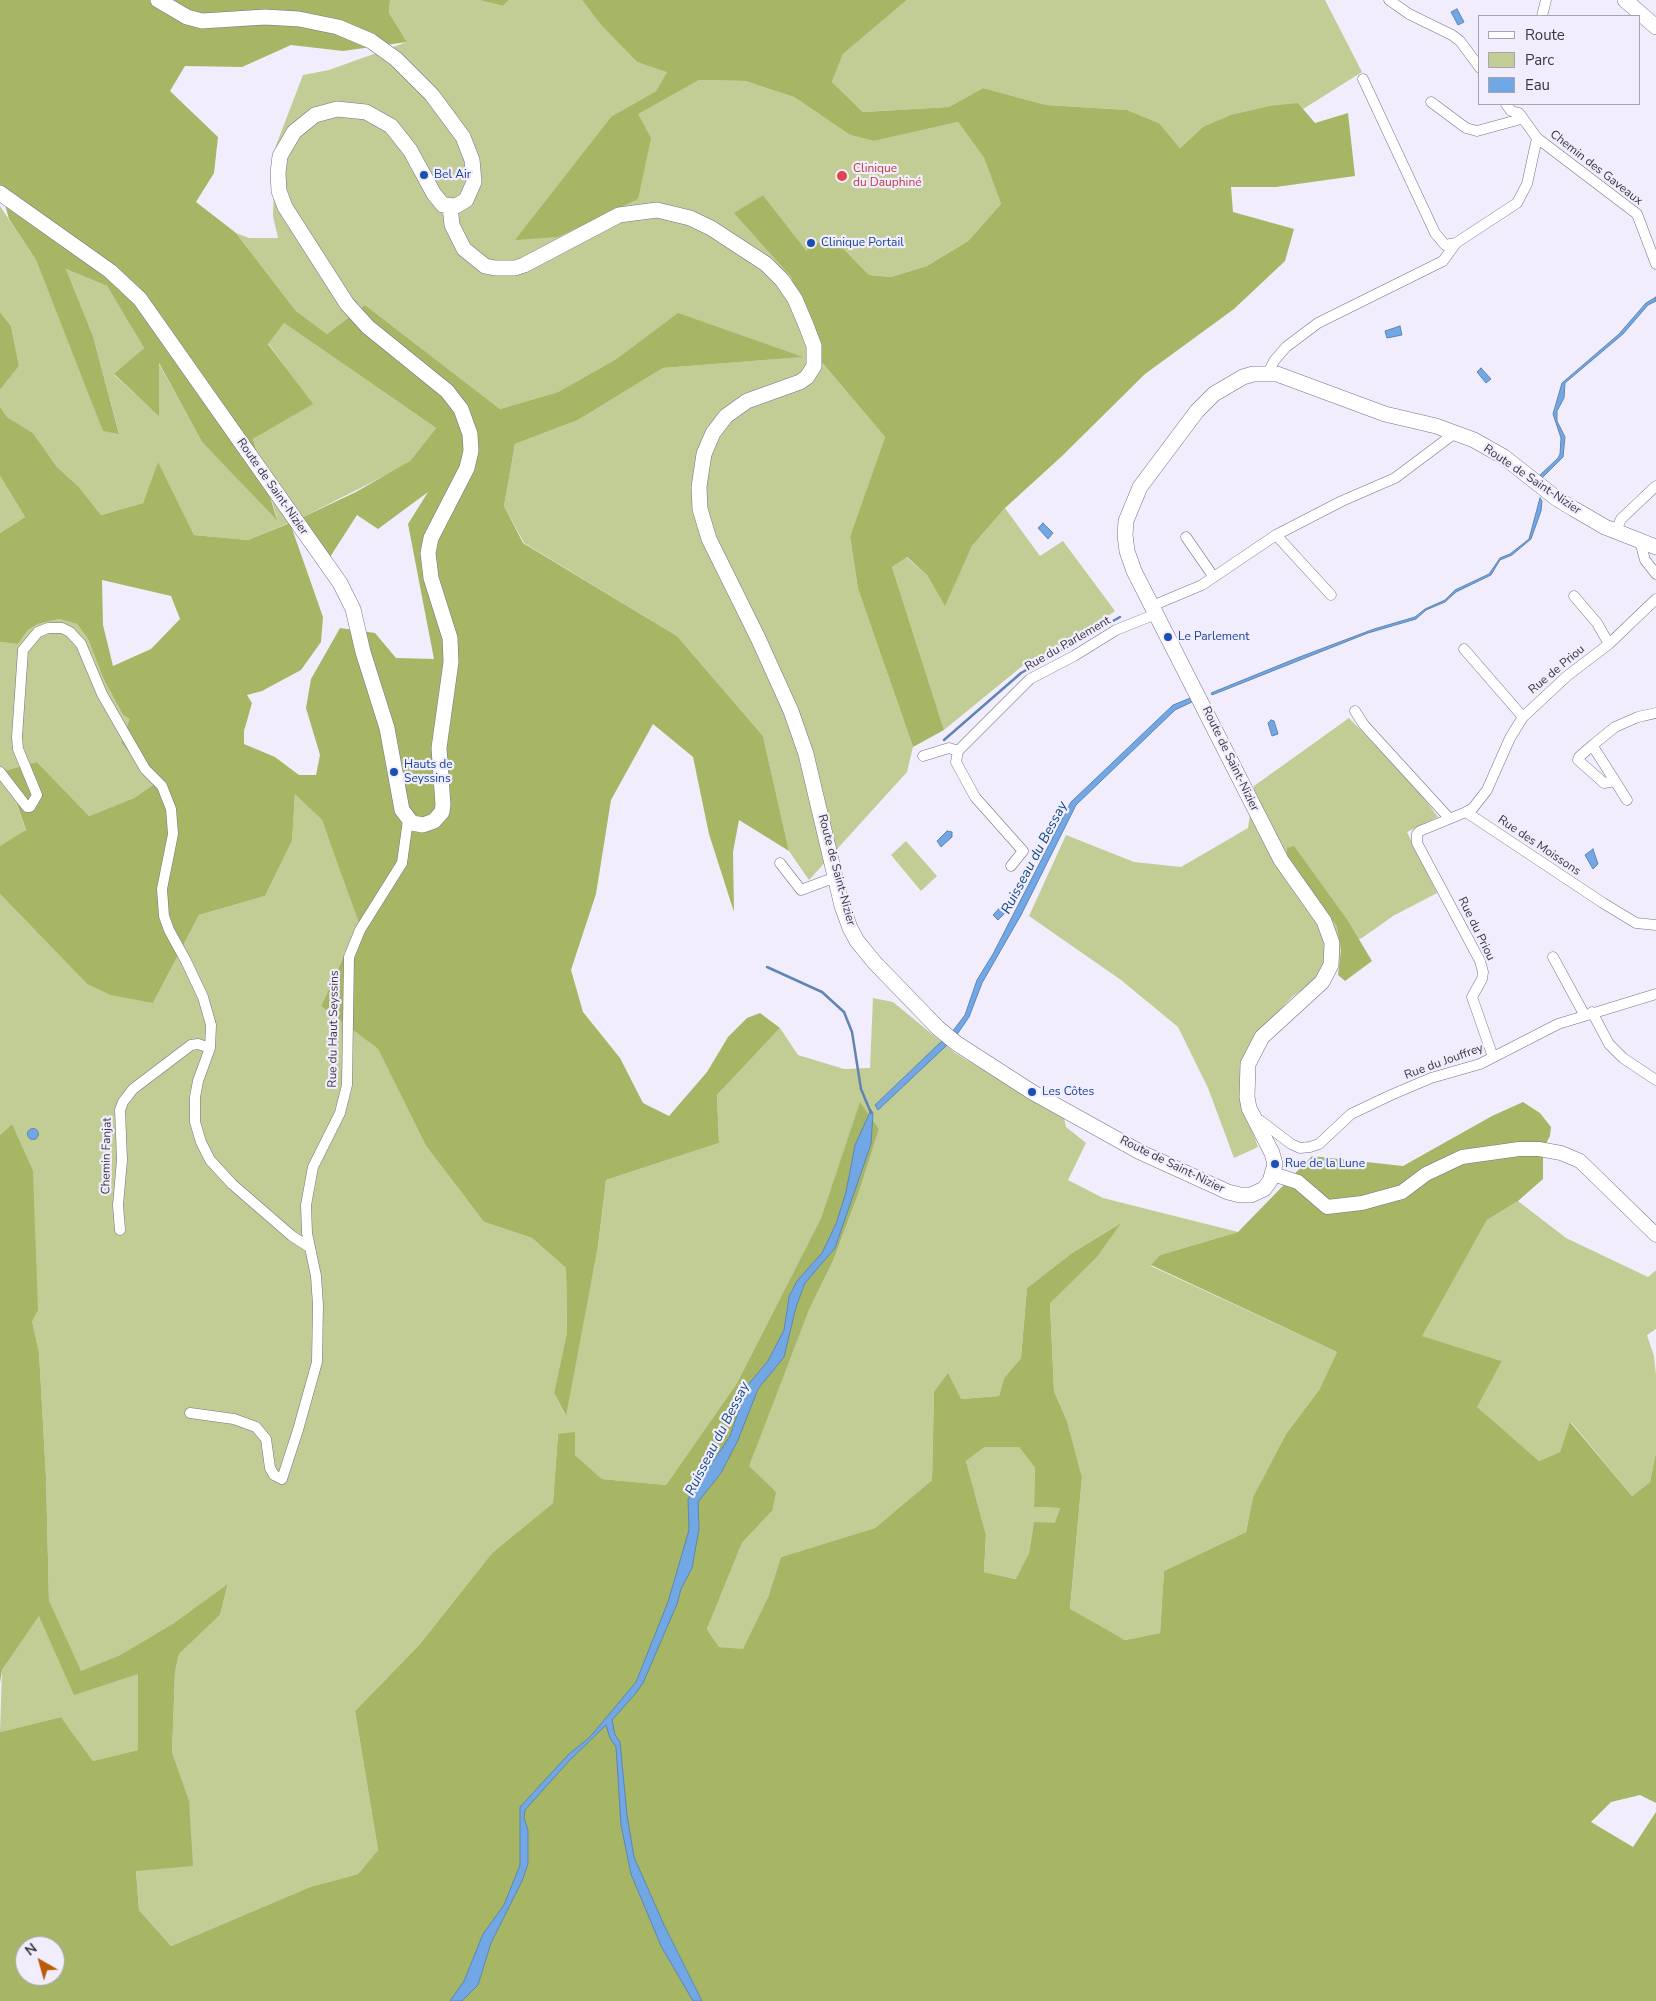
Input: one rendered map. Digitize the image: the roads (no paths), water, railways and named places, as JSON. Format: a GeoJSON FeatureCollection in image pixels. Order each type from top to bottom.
{"type":"FeatureCollection","features":[{"type":"Feature","properties":{"kind":"main road"},"geometry":{"type":"LineString","coordinates":[[158,0],[187,17],[202,21],[266,17],[299,18],[338,27],[371,40],[416,78],[447,114],[463,137],[472,160],[474,182],[466,200],[462,204],[450,207],[438,201],[410,150],[391,126],[373,115],[347,108],[320,113],[300,126],[284,148],[278,173],[279,191],[285,207],[347,304],[368,327],[447,391],[461,409],[470,434],[471,451],[467,468],[432,538],[428,553],[431,578],[447,627],[451,649],[450,675],[439,748],[443,796],[442,812],[434,822],[423,825],[408,820]]}},
{"type":"Feature","properties":{"kind":"main road"},"geometry":{"type":"LineString","coordinates":[[1625,0],[1656,27]]}},
{"type":"Feature","properties":{"kind":"main road","name":"Route de Saint-Nizier"},"geometry":{"type":"LineString","coordinates":[[0,193],[110,271],[140,299],[340,583],[358,623],[363,652],[387,728],[399,802],[408,820]]}},
{"type":"Feature","properties":{"kind":"main road","name":"Route de Saint-Nizier"},"geometry":{"type":"LineString","coordinates":[[450,207],[457,237],[470,255],[485,266],[495,268],[515,268],[547,254],[619,215],[642,210],[666,211],[704,225],[753,255],[773,270],[795,299],[814,346],[814,366],[811,372],[800,382],[747,401],[726,416],[713,433],[704,454],[700,476],[700,502],[703,522],[709,539],[758,638],[791,711],[806,754],[845,916],[865,952],[938,1028],[1004,1076],[1140,1152],[1228,1192],[1240,1195],[1257,1193],[1264,1189],[1273,1174],[1275,1164],[1272,1153],[1254,1121],[1247,1097],[1246,1074],[1254,1050],[1272,1027],[1322,982],[1331,965],[1332,943],[1324,921],[1281,860],[1134,571],[1127,551],[1126,520],[1140,487],[1207,400],[1234,381],[1253,374],[1268,373],[1287,376],[1385,414],[1474,440],[1504,457],[1556,498],[1616,531],[1656,547]]}},
{"type":"Feature","properties":{"kind":"street"},"geometry":{"type":"LineString","coordinates":[[1389,0],[1409,14],[1452,35],[1460,42],[1478,65]]}},
{"type":"Feature","properties":{"kind":"street"},"geometry":{"type":"LineString","coordinates":[[1542,15],[1543,1]]}},
{"type":"Feature","properties":{"kind":"street"},"geometry":{"type":"LineString","coordinates":[[1363,79],[1435,233],[1445,245],[1456,244]]}},
{"type":"Feature","properties":{"kind":"street"},"geometry":{"type":"LineString","coordinates":[[1432,102],[1466,128],[1477,131],[1521,112]]}},
{"type":"Feature","properties":{"kind":"street","name":"Chemin des Gaveaux"},"geometry":{"type":"LineString","coordinates":[[1507,105],[1511,111],[1521,112],[1537,138],[1636,214],[1656,264]]}},
{"type":"Feature","properties":{"kind":"street"},"geometry":{"type":"LineString","coordinates":[[1268,373],[1274,361],[1286,348],[1318,323],[1442,261],[1456,244],[1517,203],[1527,184],[1537,138]]}},
{"type":"Feature","properties":{"kind":"street","name":"Rue du Parlement"},"geometry":{"type":"LineString","coordinates":[[958,751],[1030,679],[1074,656],[1116,630],[1202,585],[1276,535],[1342,501],[1395,478],[1455,433]]}},
{"type":"Feature","properties":{"kind":"street"},"geometry":{"type":"LineString","coordinates":[[1616,531],[1621,519],[1656,486]]}},
{"type":"Feature","properties":{"kind":"street"},"geometry":{"type":"LineString","coordinates":[[1276,535],[1331,595]]}},
{"type":"Feature","properties":{"kind":"street"},"geometry":{"type":"LineString","coordinates":[[1186,537],[1214,576]]}},
{"type":"Feature","properties":{"kind":"street"},"geometry":{"type":"LineString","coordinates":[[1640,541],[1645,560],[1656,574]]}},
{"type":"Feature","properties":{"kind":"street"},"geometry":{"type":"LineString","coordinates":[[1574,596],[1597,623],[1609,644]]}},
{"type":"Feature","properties":{"kind":"street","name":"Rue de Priou"},"geometry":{"type":"LineString","coordinates":[[1466,812],[1473,808],[1487,790],[1510,738],[1522,717],[1567,676],[1609,644],[1656,599]]}},
{"type":"Feature","properties":{"kind":"street"},"geometry":{"type":"LineString","coordinates":[[0,772],[27,807],[30,807],[36,795],[18,749],[17,737],[23,650],[29,640],[38,632],[54,627],[70,632],[81,644],[102,694],[145,769],[162,786],[171,809],[173,834],[162,889],[164,916],[208,1011],[211,1025],[210,1048],[194,1097],[195,1122],[201,1142],[215,1166],[232,1184],[292,1236],[308,1247]]}},
{"type":"Feature","properties":{"kind":"street"},"geometry":{"type":"LineString","coordinates":[[1464,649],[1522,717]]}},
{"type":"Feature","properties":{"kind":"street"},"geometry":{"type":"LineString","coordinates":[[1356,711],[1369,730],[1449,818],[1466,812]]}},
{"type":"Feature","properties":{"kind":"street"},"geometry":{"type":"LineString","coordinates":[[1614,780],[1604,783],[1578,760],[1579,757],[1615,727],[1656,712]]}},
{"type":"Feature","properties":{"kind":"street"},"geometry":{"type":"LineString","coordinates":[[1594,744],[1594,748],[1626,800]]}},
{"type":"Feature","properties":{"kind":"street"},"geometry":{"type":"LineString","coordinates":[[923,756],[949,748],[958,751],[956,762],[975,797],[1023,852],[1011,866]]}},
{"type":"Feature","properties":{"kind":"street","name":"Rue des Moissons"},"geometry":{"type":"LineString","coordinates":[[1466,812],[1602,904],[1636,923],[1656,925]]}},
{"type":"Feature","properties":{"kind":"street","name":"Rue du Priou"},"geometry":{"type":"LineString","coordinates":[[1449,818],[1420,831],[1417,834],[1417,843],[1480,961],[1483,972],[1482,980],[1472,997],[1493,1058]]}},
{"type":"Feature","properties":{"kind":"street","name":"Rue du Haut Seyssins"},"geometry":{"type":"LineString","coordinates":[[190,1413],[234,1419],[256,1427],[266,1439],[270,1468],[274,1475],[282,1479],[317,1362],[318,1305],[316,1276],[308,1247],[306,1219],[309,1181],[318,1154],[340,1113],[347,1085],[349,957],[360,930],[402,863],[408,820]]}},
{"type":"Feature","properties":{"kind":"street"},"geometry":{"type":"LineString","coordinates":[[780,864],[801,890],[836,877]]}},
{"type":"Feature","properties":{"kind":"street"},"geometry":{"type":"LineString","coordinates":[[1553,957],[1609,1044],[1623,1058],[1656,1080]]}},
{"type":"Feature","properties":{"kind":"street","name":"Rue du Jouffrey"},"geometry":{"type":"LineString","coordinates":[[1254,1121],[1261,1121],[1291,1144],[1300,1148],[1310,1147],[1319,1144],[1351,1114],[1362,1108],[1430,1078],[1480,1064],[1558,1024],[1588,1013],[1656,994]]}},
{"type":"Feature","properties":{"kind":"street","name":"Chemin Fanjat"},"geometry":{"type":"LineString","coordinates":[[120,1230],[118,1205],[122,1160],[120,1110],[123,1102],[133,1089],[191,1045],[198,1044],[210,1048]]}},
{"type":"Feature","properties":{"kind":"street"},"geometry":{"type":"LineString","coordinates":[[1273,1174],[1298,1182],[1327,1207],[1362,1203],[1402,1192],[1426,1174],[1462,1156],[1519,1148],[1561,1153],[1580,1161],[1634,1216],[1656,1235]]}},
{"type":"Feature","properties":{"kind":"water"},"geometry":{"type":"Polygon","coordinates":[[[1457,9],[1464,22],[1458,25],[1451,12],[1457,9]]]}},
{"type":"Feature","properties":{"kind":"water"},"geometry":{"type":"Polygon","coordinates":[[[1656,297],[1656,301],[1648,305],[1623,334],[1565,383],[1564,398],[1557,411],[1557,421],[1565,437],[1563,457],[1542,478],[1539,476],[1560,454],[1561,438],[1553,414],[1562,383],[1619,334],[1646,303],[1656,297]]]}},
{"type":"Feature","properties":{"kind":"water"},"geometry":{"type":"Polygon","coordinates":[[[1400,326],[1402,335],[1387,338],[1385,331],[1400,326]]]}},
{"type":"Feature","properties":{"kind":"water"},"geometry":{"type":"Polygon","coordinates":[[[1481,368],[1491,379],[1486,383],[1477,372],[1481,368]]]}},
{"type":"Feature","properties":{"kind":"water"},"geometry":{"type":"Polygon","coordinates":[[[1540,498],[1542,501],[1541,511],[1531,539],[1512,555],[1500,560],[1491,575],[1456,592],[1445,602],[1426,610],[1416,619],[1368,633],[1212,695],[1211,693],[1297,658],[1374,629],[1415,617],[1425,609],[1445,600],[1455,590],[1489,574],[1500,558],[1510,554],[1529,539],[1540,498]]]}},
{"type":"Feature","properties":{"kind":"water"},"geometry":{"type":"Polygon","coordinates":[[[1043,523],[1053,533],[1048,539],[1038,528],[1043,523]]]}},
{"type":"Feature","properties":{"kind":"water"},"geometry":{"type":"Polygon","coordinates":[[[1193,697],[1194,701],[1175,710],[1076,805],[1021,915],[982,983],[969,1017],[956,1036],[952,1032],[965,1015],[977,980],[993,954],[1071,802],[1173,705],[1193,697]]]}},
{"type":"Feature","properties":{"kind":"water"},"geometry":{"type":"Polygon","coordinates":[[[1271,720],[1274,721],[1278,734],[1272,736],[1268,723],[1271,720]]]}},
{"type":"Feature","properties":{"kind":"water"},"geometry":{"type":"Polygon","coordinates":[[[947,831],[952,832],[952,837],[941,847],[937,841],[947,831]]]}},
{"type":"Feature","properties":{"kind":"water"},"geometry":{"type":"Polygon","coordinates":[[[1593,849],[1598,864],[1593,869],[1585,855],[1593,849]]]}},
{"type":"Feature","properties":{"kind":"water"},"geometry":{"type":"Polygon","coordinates":[[[1003,904],[1007,911],[998,920],[993,915],[1003,904]]]}},
{"type":"Feature","properties":{"kind":"water"},"geometry":{"type":"Polygon","coordinates":[[[943,1040],[947,1045],[878,1110],[875,1105],[943,1040]]]}},
{"type":"Feature","properties":{"kind":"water"},"geometry":{"type":"Polygon","coordinates":[[[871,1110],[873,1113],[871,1144],[835,1248],[805,1283],[796,1307],[784,1357],[758,1389],[738,1440],[721,1473],[698,1502],[699,1529],[692,1568],[681,1589],[677,1604],[643,1683],[612,1720],[615,1735],[620,1742],[627,1815],[634,1857],[664,1925],[702,2001],[693,2001],[661,1946],[631,1874],[621,1825],[616,1747],[610,1738],[606,1725],[568,1762],[525,1810],[524,1818],[528,1830],[528,1864],[522,1881],[491,1943],[478,1985],[462,2001],[450,2001],[464,1981],[483,1934],[504,1905],[520,1865],[520,1807],[569,1754],[590,1737],[636,1682],[668,1602],[689,1530],[688,1499],[730,1436],[747,1386],[768,1361],[784,1330],[789,1297],[797,1281],[822,1253],[836,1224],[846,1192],[855,1145],[871,1110]]]}},
{"type":"Feature","properties":{"kind":"water"},"geometry":{"type":"Polygon","coordinates":[[[33,1128],[39,1134],[33,1140],[27,1134],[33,1128]]]}},
{"type":"Feature","properties":{"kind":"waterway"},"geometry":{"type":"LineString","coordinates":[[944,740],[1021,673],[1120,617]]}},
{"type":"Feature","properties":{"kind":"waterway"},"geometry":{"type":"LineString","coordinates":[[767,967],[822,992],[844,1012],[852,1032],[861,1089],[871,1113]]}},
{"type":"Feature","properties":{"kind":"place","name":"Bel Air"},"geometry":{"type":"Point","coordinates":[424,175]}},
{"type":"Feature","properties":{"kind":"place","name":"Clinique du Dauphiné"},"geometry":{"type":"Point","coordinates":[842,176]}},
{"type":"Feature","properties":{"kind":"place","name":"Clinique Portail"},"geometry":{"type":"Point","coordinates":[811,243]}},
{"type":"Feature","properties":{"kind":"place","name":"Le Parlement"},"geometry":{"type":"Point","coordinates":[1168,637]}},
{"type":"Feature","properties":{"kind":"place","name":"Hauts de Seyssins"},"geometry":{"type":"Point","coordinates":[394,772]}},
{"type":"Feature","properties":{"kind":"place","name":"Les Côtes"},"geometry":{"type":"Point","coordinates":[1032,1092]}},
{"type":"Feature","properties":{"kind":"place","name":"Rue de la Lune"},"geometry":{"type":"Point","coordinates":[1275,1164]}},
{"type":"Feature","properties":{"kind":"water label","name":"Ruisseau du Bessay"},"geometry":{"type":"Point","coordinates":[1035,858]}},
{"type":"Feature","properties":{"kind":"water label","name":"Ruisseau du Bessay"},"geometry":{"type":"Point","coordinates":[718,1439]}}]}
